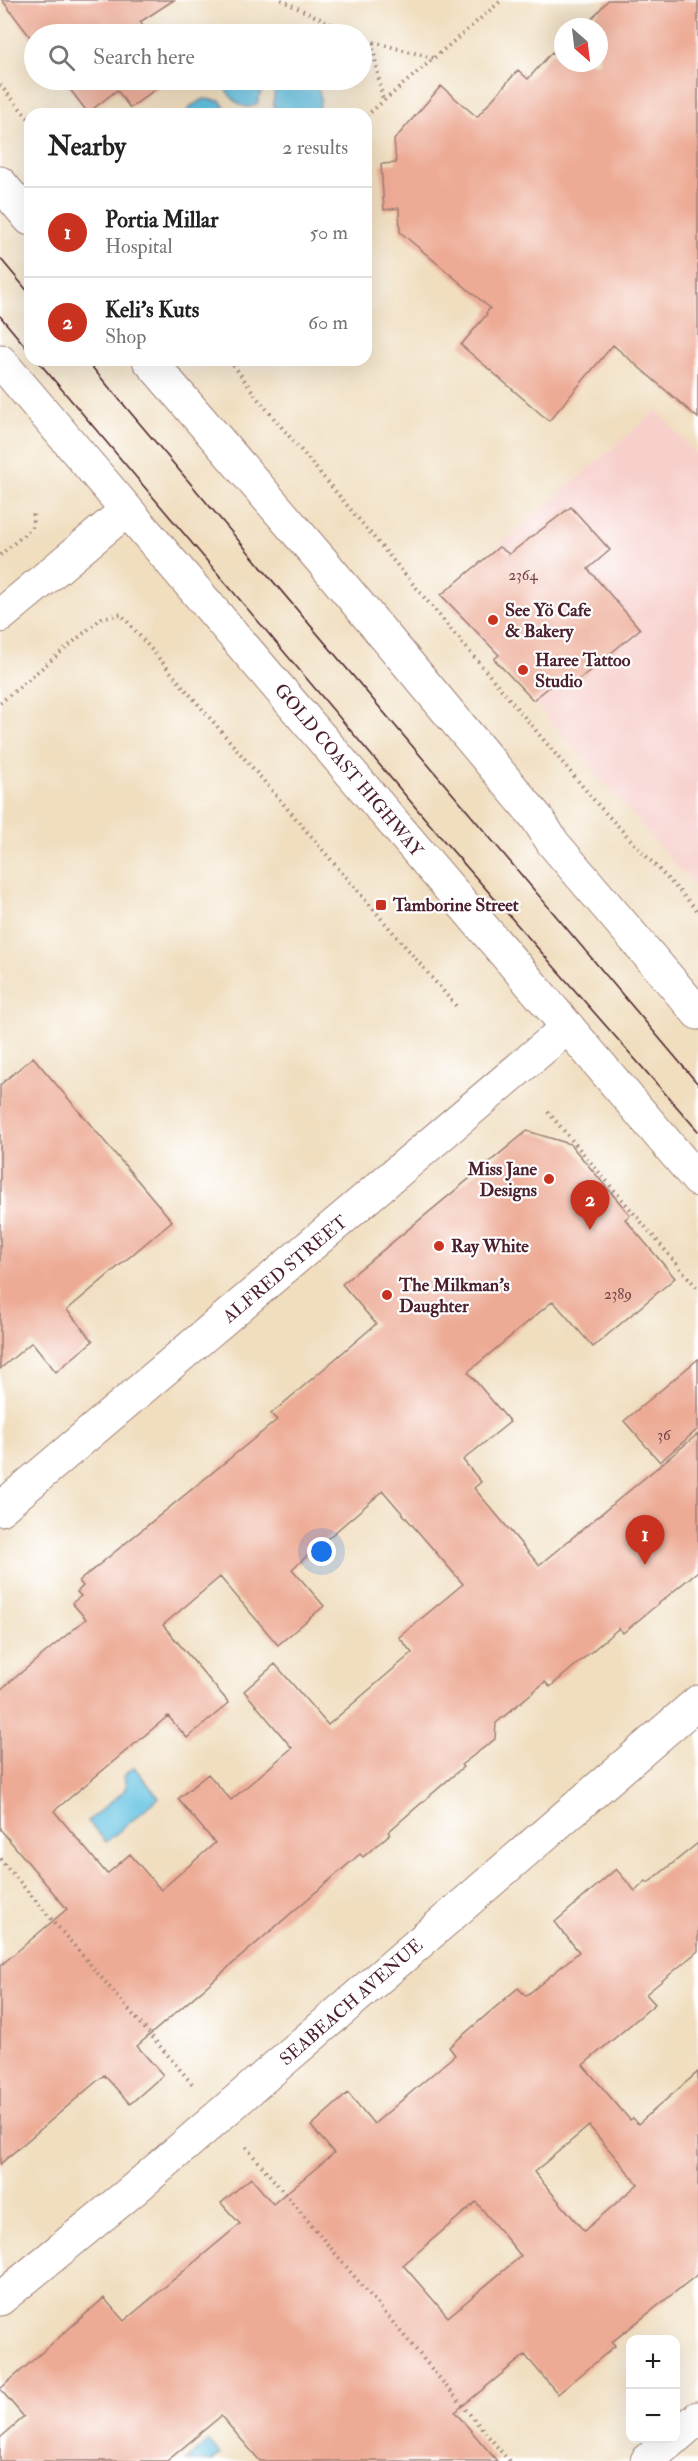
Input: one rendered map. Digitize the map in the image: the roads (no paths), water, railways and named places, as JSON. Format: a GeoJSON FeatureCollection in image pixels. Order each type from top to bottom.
{"type":"FeatureCollection","features":[{"type":"Feature","properties":{"kind":"main road"},"geometry":{"type":"LineString","coordinates":[[0,183],[24,212]]}},
{"type":"Feature","properties":{"kind":"main road","name":"GOLD COAST HIGHWAY"},"geometry":{"type":"LineString","coordinates":[[0,361],[698,1180]]}},
{"type":"Feature","properties":{"kind":"main road"},"geometry":{"type":"LineString","coordinates":[[154,366],[322,561],[537,818],[553,843],[698,1013]]}},
{"type":"Feature","properties":{"kind":"main road"},"geometry":{"type":"LineString","coordinates":[[0,616],[127,510]]}},
{"type":"Feature","properties":{"kind":"main road","name":"ALFRED STREET"},"geometry":{"type":"LineString","coordinates":[[0,1509],[568,1027]]}},
{"type":"Feature","properties":{"kind":"main road","name":"SEABEACH AVENUE"},"geometry":{"type":"LineString","coordinates":[[0,2299],[132,2192],[698,1702]]}},
{"type":"Feature","properties":{"kind":"main road"},"geometry":{"type":"LineString","coordinates":[[680,2433],[698,2418]]}},
{"type":"Feature","properties":{"kind":"main road"},"geometry":{"type":"LineString","coordinates":[[647,2461],[668,2443]]}},
{"type":"Feature","properties":{"kind":"water"},"geometry":{"type":"Polygon","coordinates":[[[226,90],[263,90],[257,104],[251,107],[245,107],[235,101],[226,90]]]}},
{"type":"Feature","properties":{"kind":"water"},"geometry":{"type":"Polygon","coordinates":[[[275,90],[319,91],[319,108],[275,108],[273,104],[275,90]]]}},
{"type":"Feature","properties":{"kind":"water"},"geometry":{"type":"Polygon","coordinates":[[[204,99],[220,101],[225,108],[190,108],[204,99]]]}},
{"type":"Feature","properties":{"kind":"water"},"geometry":{"type":"Polygon","coordinates":[[[134,1767],[159,1798],[106,1842],[88,1821],[123,1792],[126,1786],[124,1776],[134,1767]]]}},
{"type":"Feature","properties":{"kind":"water"},"geometry":{"type":"Polygon","coordinates":[[[209,2441],[220,2455],[212,2461],[186,2461],[209,2441]]]}},
{"type":"Feature","properties":{"kind":"tram line"},"geometry":{"type":"LineString","coordinates":[[0,258],[24,287]]}},
{"type":"Feature","properties":{"kind":"tram line"},"geometry":{"type":"LineString","coordinates":[[0,316],[24,345]]}},
{"type":"Feature","properties":{"kind":"tram line"},"geometry":{"type":"LineString","coordinates":[[42,366],[444,841],[698,1131]]}},
{"type":"Feature","properties":{"kind":"tram line"},"geometry":{"type":"LineString","coordinates":[[91,366],[698,1084]]}},
{"type":"Feature","properties":{"kind":"place","name":"See Yö Cafe & Bakery"},"geometry":{"type":"Point","coordinates":[493,620]}},
{"type":"Feature","properties":{"kind":"place","name":"Haree Tattoo Studio"},"geometry":{"type":"Point","coordinates":[523,670]}},
{"type":"Feature","properties":{"kind":"place","name":"Tamborine Street"},"geometry":{"type":"Point","coordinates":[381,905]}},
{"type":"Feature","properties":{"kind":"place","name":"Miss Jane Designs"},"geometry":{"type":"Point","coordinates":[549,1179]}},
{"type":"Feature","properties":{"kind":"place","name":"Keli's Kuts"},"geometry":{"type":"Point","coordinates":[590,1230]}},
{"type":"Feature","properties":{"kind":"place","name":"Ray White"},"geometry":{"type":"Point","coordinates":[439,1246]}},
{"type":"Feature","properties":{"kind":"place","name":"The Milkman’s Daughter"},"geometry":{"type":"Point","coordinates":[387,1295]}},
{"type":"Feature","properties":{"kind":"place","name":"Portia Millar"},"geometry":{"type":"Point","coordinates":[645,1565]}}]}
